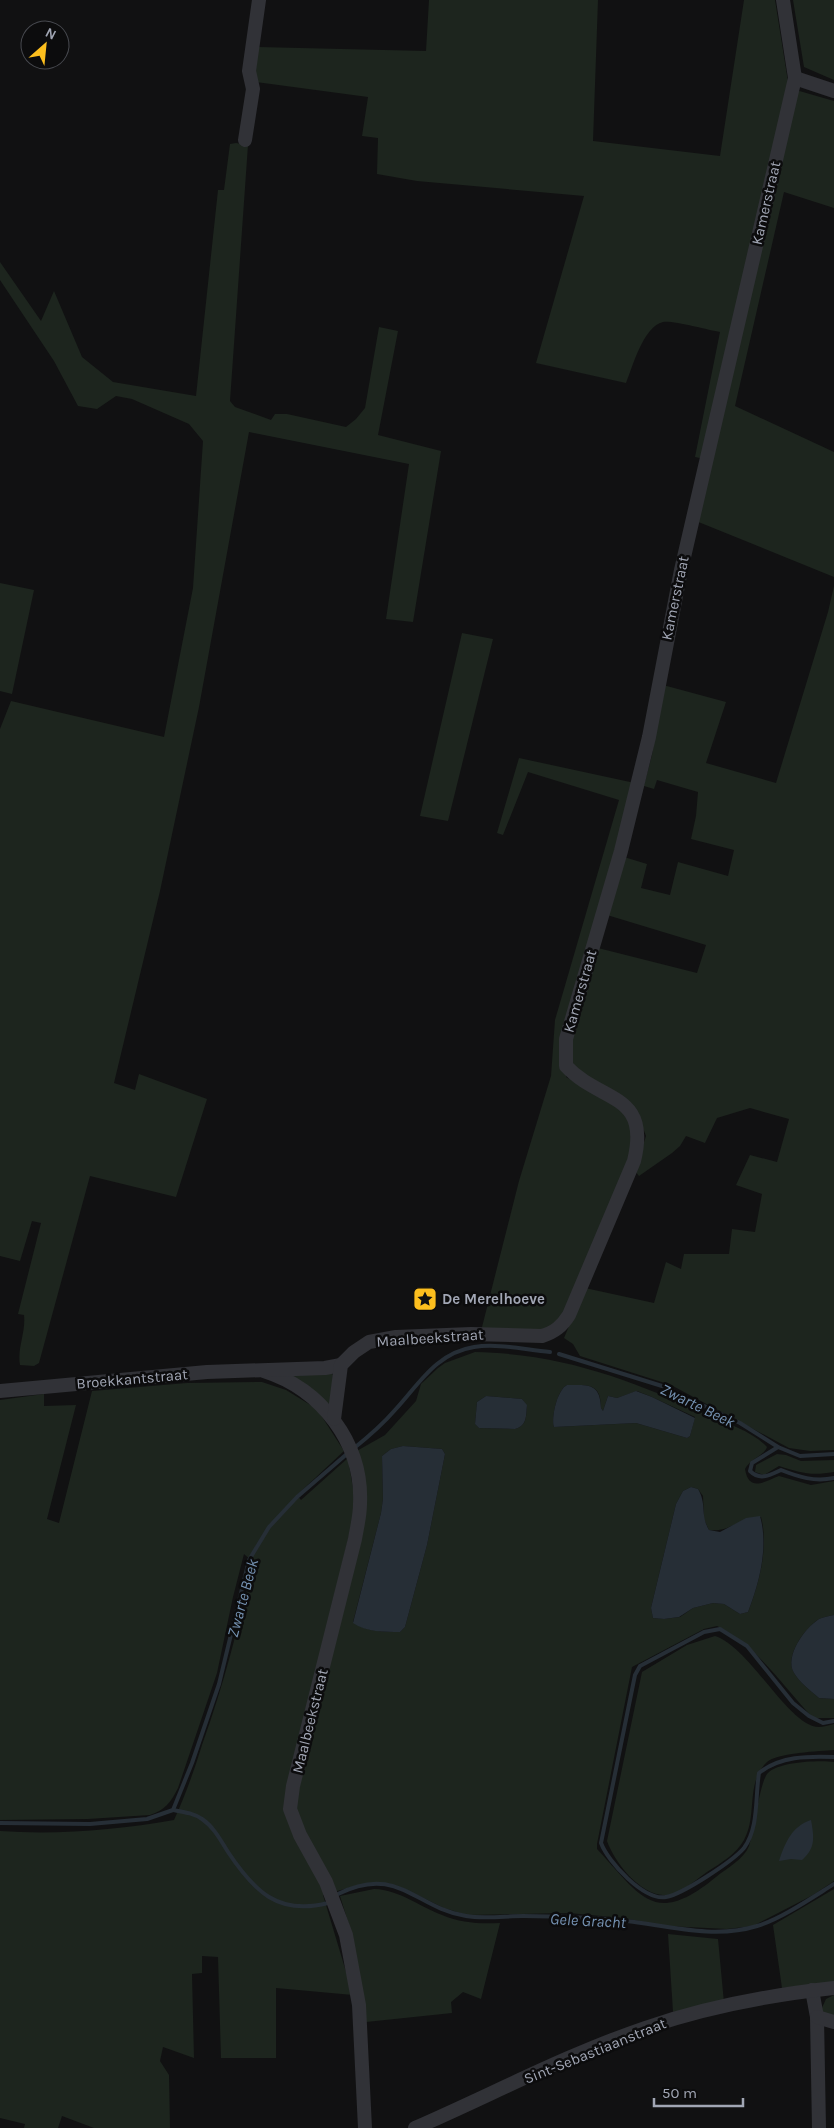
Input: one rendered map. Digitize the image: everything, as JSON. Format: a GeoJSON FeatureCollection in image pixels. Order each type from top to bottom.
{"type":"FeatureCollection","features":[{"type":"Feature","properties":{"kind":"street"},"geometry":{"type":"LineString","coordinates":[[245,140],[253,89],[249,71],[259,0]]}},
{"type":"Feature","properties":{"kind":"street","name":"Kamerstraat"},"geometry":{"type":"LineString","coordinates":[[634,1161],[639,1133],[636,1122],[628,1109],[616,1098],[575,1076],[566,1066],[566,1039],[621,850],[649,736],[681,570],[795,78],[783,0]]}},
{"type":"Feature","properties":{"kind":"street"},"geometry":{"type":"LineString","coordinates":[[795,78],[834,91]]}},
{"type":"Feature","properties":{"kind":"street","name":"Maalbeekstraat"},"geometry":{"type":"LineString","coordinates":[[341,1365],[362,1346],[384,1339],[471,1334],[542,1336],[562,1326],[569,1315],[634,1161]]}},
{"type":"Feature","properties":{"kind":"street"},"geometry":{"type":"LineString","coordinates":[[334,1419],[341,1365]]}},
{"type":"Feature","properties":{"kind":"street","name":"Broekkantstraat"},"geometry":{"type":"LineString","coordinates":[[0,1391],[207,1372],[325,1368],[341,1365]]}},
{"type":"Feature","properties":{"kind":"street","name":"Broekkantstraat"},"geometry":{"type":"LineString","coordinates":[[264,1371],[279,1376],[308,1393],[334,1419]]}},
{"type":"Feature","properties":{"kind":"street","name":"Maalbeekstraat"},"geometry":{"type":"LineString","coordinates":[[334,1419],[354,1457],[358,1474],[360,1504],[356,1539],[293,1786],[290,1809],[300,1835],[326,1882],[346,1935],[359,2005],[365,2128]]}},
{"type":"Feature","properties":{"kind":"street","name":"Sint-Sebastiaanstraat"},"geometry":{"type":"LineString","coordinates":[[416,2128],[608,2042],[644,2028],[736,2003],[834,1988]]}},
{"type":"Feature","properties":{"kind":"street"},"geometry":{"type":"LineString","coordinates":[[812,1990],[817,2018],[819,2128]]}},
{"type":"Feature","properties":{"kind":"street"},"geometry":{"type":"LineString","coordinates":[[817,2018],[834,2022]]}},
{"type":"Feature","properties":{"kind":"shaded area"},"geometry":{"type":"Polygon","coordinates":[[[429,0],[598,0],[593,141],[720,156],[744,0],[775,0],[789,88],[834,101],[834,208],[784,192],[735,406],[834,452],[834,577],[696,521],[710,460],[695,457],[720,332],[674,322],[663,322],[656,325],[644,339],[626,383],[536,363],[584,196],[417,181],[377,174],[378,138],[362,136],[368,97],[256,82],[253,66],[258,47],[426,51],[429,0]]]}},
{"type":"Feature","properties":{"kind":"shaded area"},"geometry":{"type":"Polygon","coordinates":[[[793,0],[834,0],[834,80],[804,67],[793,0]]]}},
{"type":"Feature","properties":{"kind":"shaded area"},"geometry":{"type":"Polygon","coordinates":[[[230,144],[248,145],[230,401],[235,407],[271,420],[275,414],[287,414],[346,427],[365,408],[379,327],[398,331],[378,435],[441,451],[413,622],[386,619],[409,464],[249,432],[199,707],[160,891],[114,1083],[135,1090],[139,1074],[207,1099],[176,1197],[90,1176],[39,1363],[34,1366],[20,1365],[24,1315],[18,1314],[41,1223],[32,1221],[20,1261],[0,1256],[0,729],[11,701],[164,737],[193,588],[203,441],[189,424],[132,399],[116,396],[97,409],[78,406],[54,361],[0,280],[0,262],[41,321],[54,291],[82,357],[113,382],[196,396],[218,190],[224,190],[230,144]]]}},
{"type":"Feature","properties":{"kind":"shaded area"},"geometry":{"type":"Polygon","coordinates":[[[0,583],[34,590],[12,694],[0,691],[0,583]]]}},
{"type":"Feature","properties":{"kind":"shaded area"},"geometry":{"type":"Polygon","coordinates":[[[834,586],[834,1450],[810,1451],[789,1448],[671,1385],[580,1356],[573,1344],[564,1338],[585,1288],[654,1303],[666,1262],[681,1269],[684,1254],[729,1254],[732,1229],[755,1232],[762,1194],[736,1185],[750,1155],[777,1162],[789,1119],[750,1108],[717,1118],[705,1143],[686,1136],[680,1146],[672,1153],[639,1176],[635,1171],[646,1136],[639,1117],[569,1063],[566,1077],[619,1107],[631,1121],[633,1150],[565,1315],[544,1332],[481,1331],[519,1181],[551,1076],[555,1020],[619,800],[528,772],[503,835],[497,833],[519,758],[644,785],[652,755],[663,685],[726,702],[706,763],[776,783],[828,612],[834,586]],[[657,780],[654,789],[644,786],[624,857],[647,864],[641,888],[670,895],[678,862],[728,876],[734,850],[691,839],[696,816],[698,792],[657,780]],[[607,915],[598,948],[697,973],[706,945],[607,915]]]}},
{"type":"Feature","properties":{"kind":"shaded area"},"geometry":{"type":"Polygon","coordinates":[[[462,633],[493,639],[448,821],[420,816],[462,633]]]}},
{"type":"Feature","properties":{"kind":"shaded area"},"geometry":{"type":"Polygon","coordinates":[[[475,1352],[538,1358],[596,1371],[652,1391],[733,1425],[755,1437],[767,1447],[745,1469],[747,1477],[754,1483],[764,1482],[779,1476],[811,1485],[834,1481],[834,1615],[819,1619],[802,1636],[794,1651],[792,1666],[799,1680],[819,1698],[834,1699],[834,1718],[813,1718],[756,1655],[731,1634],[717,1626],[704,1629],[632,1667],[597,1849],[625,1880],[650,1900],[663,1903],[677,1901],[695,1892],[735,1863],[747,1851],[762,1785],[768,1773],[780,1766],[789,1764],[819,1761],[834,1762],[834,1881],[813,1895],[753,1926],[727,1929],[666,1926],[623,1918],[569,1913],[467,1915],[444,1908],[388,1883],[359,1885],[323,1895],[353,1995],[276,1988],[276,2058],[221,2058],[218,1957],[202,1956],[202,1973],[192,1974],[194,2058],[163,2047],[160,2061],[169,2075],[170,2128],[94,2128],[62,2116],[58,2128],[24,2128],[25,2124],[0,2118],[0,1831],[87,1831],[174,1820],[193,1774],[217,1700],[237,1632],[253,1562],[244,1554],[217,1673],[178,1788],[167,1805],[160,1811],[150,1815],[88,1819],[0,1820],[0,1400],[44,1394],[44,1406],[76,1405],[47,1519],[59,1523],[92,1391],[187,1383],[262,1382],[286,1390],[317,1409],[344,1451],[297,1495],[301,1500],[348,1458],[356,1507],[286,1794],[297,1797],[363,1515],[363,1484],[355,1452],[385,1435],[416,1401],[421,1384],[445,1363],[475,1352]],[[567,1385],[560,1392],[553,1417],[554,1427],[636,1423],[687,1438],[690,1436],[695,1417],[637,1391],[617,1398],[608,1396],[603,1411],[599,1394],[592,1387],[567,1385]],[[486,1396],[477,1402],[475,1424],[479,1428],[515,1429],[524,1423],[527,1406],[522,1399],[486,1396]],[[403,1446],[391,1449],[382,1456],[383,1499],[381,1513],[353,1622],[369,1630],[400,1632],[405,1627],[427,1545],[445,1454],[442,1449],[403,1446]],[[691,1487],[683,1491],[676,1504],[651,1608],[653,1618],[680,1617],[693,1608],[713,1603],[724,1604],[740,1614],[748,1612],[762,1565],[764,1541],[761,1517],[747,1519],[723,1529],[709,1530],[704,1519],[703,1496],[698,1489],[691,1487]]]}},
{"type":"Feature","properties":{"kind":"shaded area"},"geometry":{"type":"Polygon","coordinates":[[[330,1372],[333,1375],[330,1403],[327,1404],[291,1379],[290,1373],[330,1372]]]}},
{"type":"Feature","properties":{"kind":"shaded area"},"geometry":{"type":"Polygon","coordinates":[[[567,1385],[592,1387],[598,1394],[603,1411],[608,1396],[617,1398],[636,1391],[652,1397],[695,1418],[690,1436],[687,1438],[636,1423],[554,1427],[553,1417],[556,1404],[560,1392],[567,1385]]]}},
{"type":"Feature","properties":{"kind":"shaded area"},"geometry":{"type":"Polygon","coordinates":[[[486,1396],[522,1399],[527,1405],[526,1417],[522,1426],[515,1429],[479,1428],[475,1424],[477,1402],[486,1396]]]}},
{"type":"Feature","properties":{"kind":"shaded area"},"geometry":{"type":"Polygon","coordinates":[[[403,1446],[442,1449],[445,1454],[427,1545],[405,1627],[400,1632],[375,1631],[353,1623],[381,1513],[383,1499],[382,1456],[391,1449],[403,1446]]]}},
{"type":"Feature","properties":{"kind":"shaded area"},"geometry":{"type":"Polygon","coordinates":[[[777,1454],[786,1455],[801,1461],[834,1460],[834,1472],[806,1473],[779,1466],[764,1475],[755,1472],[756,1465],[777,1454]]]}},
{"type":"Feature","properties":{"kind":"shaded area"},"geometry":{"type":"Polygon","coordinates":[[[691,1487],[698,1489],[701,1494],[706,1524],[709,1530],[720,1532],[746,1518],[760,1516],[763,1528],[762,1565],[748,1612],[740,1614],[724,1604],[713,1603],[693,1608],[679,1617],[653,1618],[651,1608],[676,1504],[683,1491],[691,1487]]]}},
{"type":"Feature","properties":{"kind":"shaded area"},"geometry":{"type":"Polygon","coordinates":[[[834,1615],[834,1699],[819,1698],[796,1677],[792,1666],[792,1659],[802,1636],[813,1623],[824,1617],[834,1615]]]}},
{"type":"Feature","properties":{"kind":"shaded area"},"geometry":{"type":"Polygon","coordinates":[[[715,1636],[728,1643],[742,1655],[782,1701],[807,1724],[819,1727],[834,1724],[834,1750],[779,1756],[767,1762],[760,1770],[756,1780],[748,1830],[737,1850],[723,1862],[680,1891],[665,1895],[654,1893],[644,1888],[625,1871],[617,1861],[607,1841],[642,1672],[687,1645],[715,1636]]]}},
{"type":"Feature","properties":{"kind":"shaded area"},"geometry":{"type":"Polygon","coordinates":[[[811,1820],[813,1842],[807,1856],[802,1860],[779,1861],[790,1836],[799,1826],[811,1820]]]}},
{"type":"Feature","properties":{"kind":"shaded area"},"geometry":{"type":"Polygon","coordinates":[[[374,1889],[401,1895],[456,1920],[477,1923],[500,1923],[481,1999],[463,1992],[451,2002],[452,2013],[366,2022],[350,1928],[340,1896],[374,1889]]]}},
{"type":"Feature","properties":{"kind":"shaded area"},"geometry":{"type":"Polygon","coordinates":[[[834,1889],[834,1982],[782,1988],[773,1925],[834,1889]]]}},
{"type":"Feature","properties":{"kind":"shaded area"},"geometry":{"type":"Polygon","coordinates":[[[668,1934],[718,1939],[724,2003],[673,2012],[668,1934]]]}},
{"type":"Feature","properties":{"kind":"shaded area"},"geometry":{"type":"Polygon","coordinates":[[[834,1995],[834,2019],[826,2016],[821,2010],[826,1999],[834,1995]]]}},
{"type":"Feature","properties":{"kind":"waterway","name":"Zwarte Beek"},"geometry":{"type":"LineString","coordinates":[[353,1449],[385,1420],[429,1371],[449,1356],[461,1350],[483,1346],[502,1346],[550,1352]]}},
{"type":"Feature","properties":{"kind":"waterway","name":"Zwarte Beek"},"geometry":{"type":"LineString","coordinates":[[559,1354],[662,1386],[740,1423],[778,1447],[800,1456],[834,1454]]}},
{"type":"Feature","properties":{"kind":"waterway"},"geometry":{"type":"LineString","coordinates":[[778,1447],[752,1463],[750,1471],[758,1476],[769,1475],[781,1470],[807,1478],[834,1478]]}},
{"type":"Feature","properties":{"kind":"waterway","name":"Zwarte Beek"},"geometry":{"type":"LineString","coordinates":[[0,1823],[90,1824],[147,1819],[173,1810],[192,1763],[219,1684],[249,1560],[269,1527],[297,1497],[348,1453]]}},
{"type":"Feature","properties":{"kind":"waterway"},"geometry":{"type":"LineString","coordinates":[[834,1721],[823,1723],[809,1716],[793,1703],[747,1646],[720,1629],[704,1632],[640,1666],[635,1675],[601,1843],[611,1860],[638,1887],[657,1897],[674,1895],[730,1861],[744,1848],[749,1840],[754,1822],[759,1773],[767,1767],[785,1760],[804,1757],[834,1757]]}},
{"type":"Feature","properties":{"kind":"waterway","name":"Gele Gracht"},"geometry":{"type":"LineString","coordinates":[[173,1810],[192,1814],[206,1822],[217,1834],[248,1878],[269,1897],[281,1903],[295,1906],[328,1903]]}},
{"type":"Feature","properties":{"kind":"waterway","name":"Gele Gracht"},"geometry":{"type":"LineString","coordinates":[[338,1894],[359,1886],[376,1884],[391,1886],[405,1891],[448,1912],[473,1917],[544,1916],[596,1918],[720,1932],[739,1930],[766,1923],[797,1907],[834,1884]]}},
{"type":"Feature","properties":{"kind":"place","name":"De Merelhoeve"},"geometry":{"type":"Point","coordinates":[425,1299]}}]}
